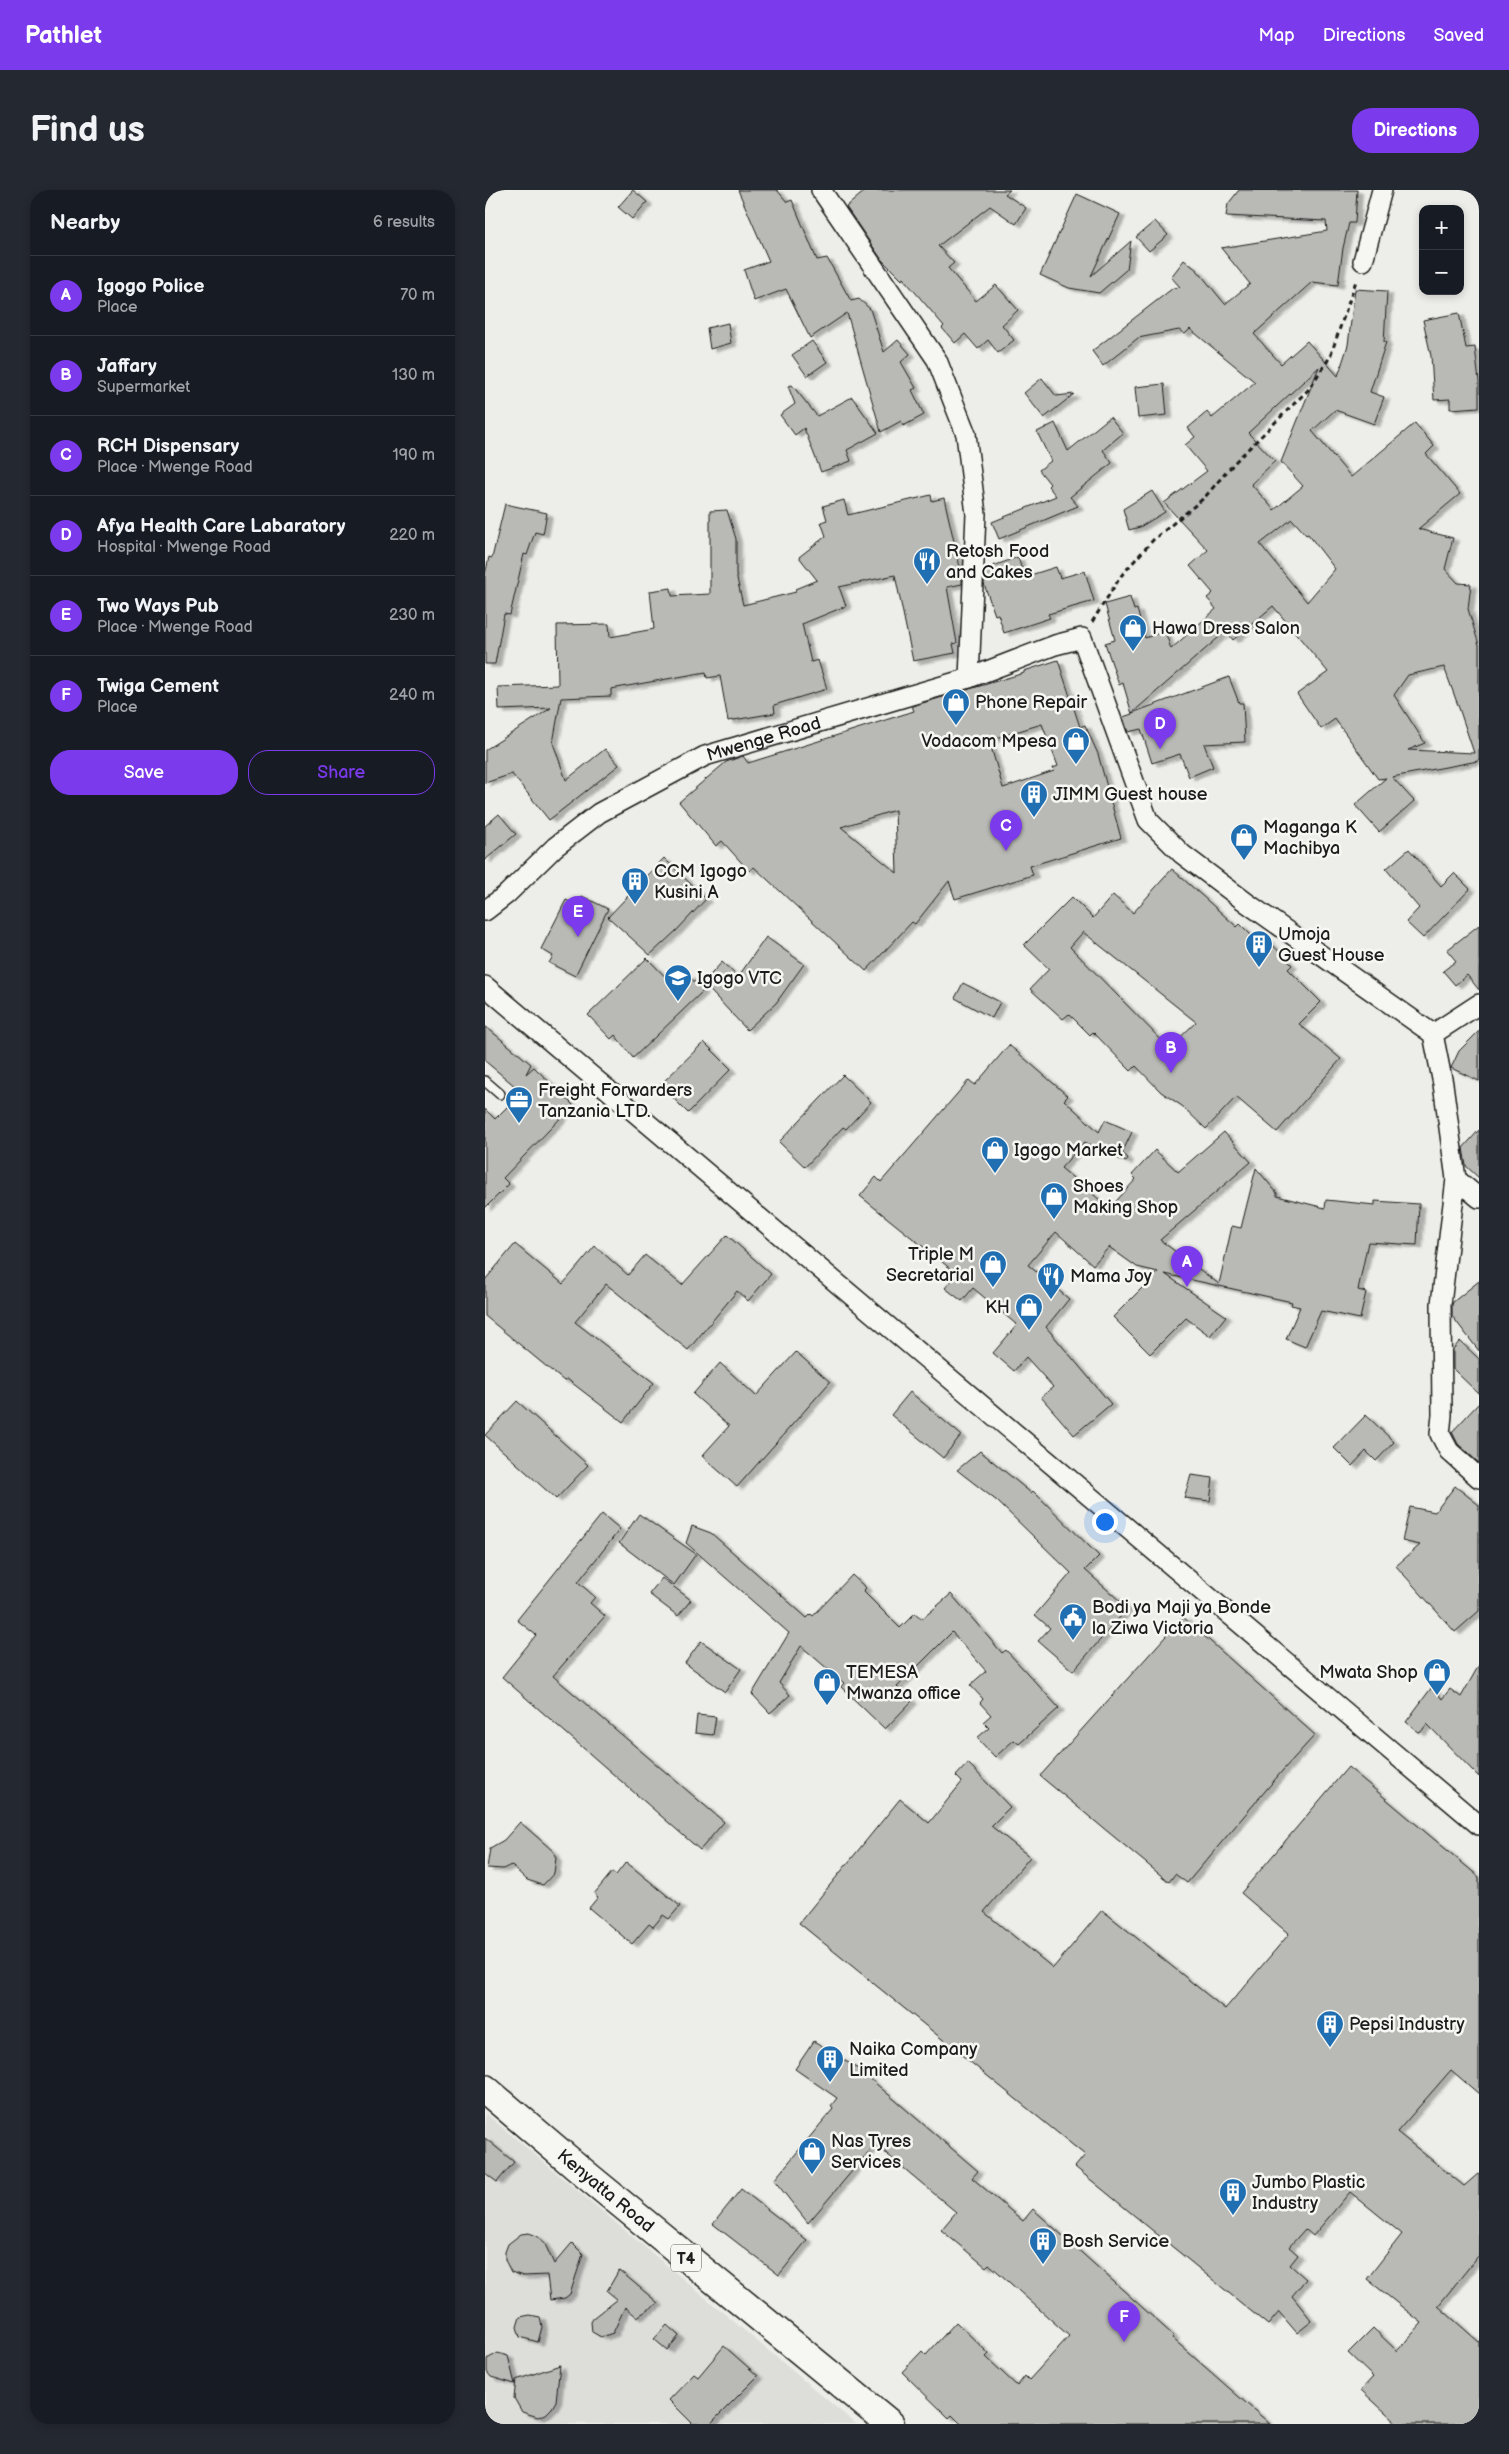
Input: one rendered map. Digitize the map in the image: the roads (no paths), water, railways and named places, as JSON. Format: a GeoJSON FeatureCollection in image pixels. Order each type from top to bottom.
{"type":"FeatureCollection","features":[{"type":"Feature","properties":{"kind":"highway","name":"Kenyatta Road"},"geometry":{"type":"LineString","coordinates":[[485,2089],[585,2174],[890,2424]]}},
{"type":"Feature","properties":{"kind":"street"},"geometry":{"type":"LineString","coordinates":[[821,190],[937,360],[966,434],[976,514],[969,678]]}},
{"type":"Feature","properties":{"kind":"street"},"geometry":{"type":"LineString","coordinates":[[1363,261],[1382,190]]}},
{"type":"Feature","properties":{"kind":"street","name":"Mwenge Road"},"geometry":{"type":"LineString","coordinates":[[485,910],[507,894],[555,847],[599,813],[705,756],[969,678],[1055,645],[1081,638],[1149,820],[1182,854],[1196,865],[1433,1034]]}},
{"type":"Feature","properties":{"kind":"street"},"geometry":{"type":"LineString","coordinates":[[488,994],[1479,1825]]}},
{"type":"Feature","properties":{"kind":"street"},"geometry":{"type":"LineString","coordinates":[[1479,1004],[1433,1034],[1443,1084],[1456,1179],[1441,1304],[1442,1415],[1439,1434],[1449,1451],[1479,1478]]}},
{"type":"Feature","properties":{"kind":"street"},"geometry":{"type":"LineString","coordinates":[[1456,1179],[1479,1198]]}},
{"type":"Feature","properties":{"kind":"lane"},"geometry":{"type":"LineString","coordinates":[[485,1081],[500,1094]]}},
{"type":"Feature","properties":{"kind":"place","name":"Retosh Food and Cakes"},"geometry":{"type":"Point","coordinates":[927,585]}},
{"type":"Feature","properties":{"kind":"place","name":"Hawa Dress Salon"},"geometry":{"type":"Point","coordinates":[1133,652]}},
{"type":"Feature","properties":{"kind":"place","name":"Phone Repair"},"geometry":{"type":"Point","coordinates":[956,726]}},
{"type":"Feature","properties":{"kind":"place","name":"Afya Health Care Labaratory"},"geometry":{"type":"Point","coordinates":[1160,749]}},
{"type":"Feature","properties":{"kind":"place","name":"Vodacom Mpesa"},"geometry":{"type":"Point","coordinates":[1076,765]}},
{"type":"Feature","properties":{"kind":"place","name":"JIMM Guest house"},"geometry":{"type":"Point","coordinates":[1034,818]}},
{"type":"Feature","properties":{"kind":"place","name":"RCH Dispensary"},"geometry":{"type":"Point","coordinates":[1006,851]}},
{"type":"Feature","properties":{"kind":"place","name":"Maganga K Machibya"},"geometry":{"type":"Point","coordinates":[1244,861]}},
{"type":"Feature","properties":{"kind":"place","name":"CCM Igogo Kusini A"},"geometry":{"type":"Point","coordinates":[635,905]}},
{"type":"Feature","properties":{"kind":"place","name":"Two Ways Pub"},"geometry":{"type":"Point","coordinates":[578,937]}},
{"type":"Feature","properties":{"kind":"place","name":"Umoja Guest House"},"geometry":{"type":"Point","coordinates":[1259,968]}},
{"type":"Feature","properties":{"kind":"place","name":"Igogo VTC"},"geometry":{"type":"Point","coordinates":[678,1002]}},
{"type":"Feature","properties":{"kind":"place","name":"Jaffary"},"geometry":{"type":"Point","coordinates":[1171,1073]}},
{"type":"Feature","properties":{"kind":"place","name":"Freight Forwarders Tanzania LTD."},"geometry":{"type":"Point","coordinates":[519,1124]}},
{"type":"Feature","properties":{"kind":"place","name":"Igogo Market"},"geometry":{"type":"Point","coordinates":[995,1174]}},
{"type":"Feature","properties":{"kind":"place","name":"Shoes Making Shop"},"geometry":{"type":"Point","coordinates":[1054,1220]}},
{"type":"Feature","properties":{"kind":"place","name":"Igogo Police"},"geometry":{"type":"Point","coordinates":[1187,1287]}},
{"type":"Feature","properties":{"kind":"place","name":"Triple M Secretarial"},"geometry":{"type":"Point","coordinates":[993,1288]}},
{"type":"Feature","properties":{"kind":"place","name":"Mama Joy"},"geometry":{"type":"Point","coordinates":[1051,1300]}},
{"type":"Feature","properties":{"kind":"place","name":"KH"},"geometry":{"type":"Point","coordinates":[1029,1331]}},
{"type":"Feature","properties":{"kind":"place","name":"Bodi ya Maji ya Bonde la Ziwa Victoria"},"geometry":{"type":"Point","coordinates":[1073,1641]}},
{"type":"Feature","properties":{"kind":"place","name":"Mwata Shop"},"geometry":{"type":"Point","coordinates":[1437,1696]}},
{"type":"Feature","properties":{"kind":"place","name":"TEMESA Mwanza office"},"geometry":{"type":"Point","coordinates":[827,1706]}},
{"type":"Feature","properties":{"kind":"place","name":"Pepsi Industry"},"geometry":{"type":"Point","coordinates":[1330,2048]}},
{"type":"Feature","properties":{"kind":"place","name":"Naika Company Limited"},"geometry":{"type":"Point","coordinates":[830,2083]}},
{"type":"Feature","properties":{"kind":"place","name":"Nas Tyres Services"},"geometry":{"type":"Point","coordinates":[812,2175]}},
{"type":"Feature","properties":{"kind":"place","name":"Jumbo Plastic Industry"},"geometry":{"type":"Point","coordinates":[1233,2216]}},
{"type":"Feature","properties":{"kind":"place","name":"Bosh Service"},"geometry":{"type":"Point","coordinates":[1043,2265]}},
{"type":"Feature","properties":{"kind":"place","name":"Twiga Cement"},"geometry":{"type":"Point","coordinates":[1124,2342]}}]}
